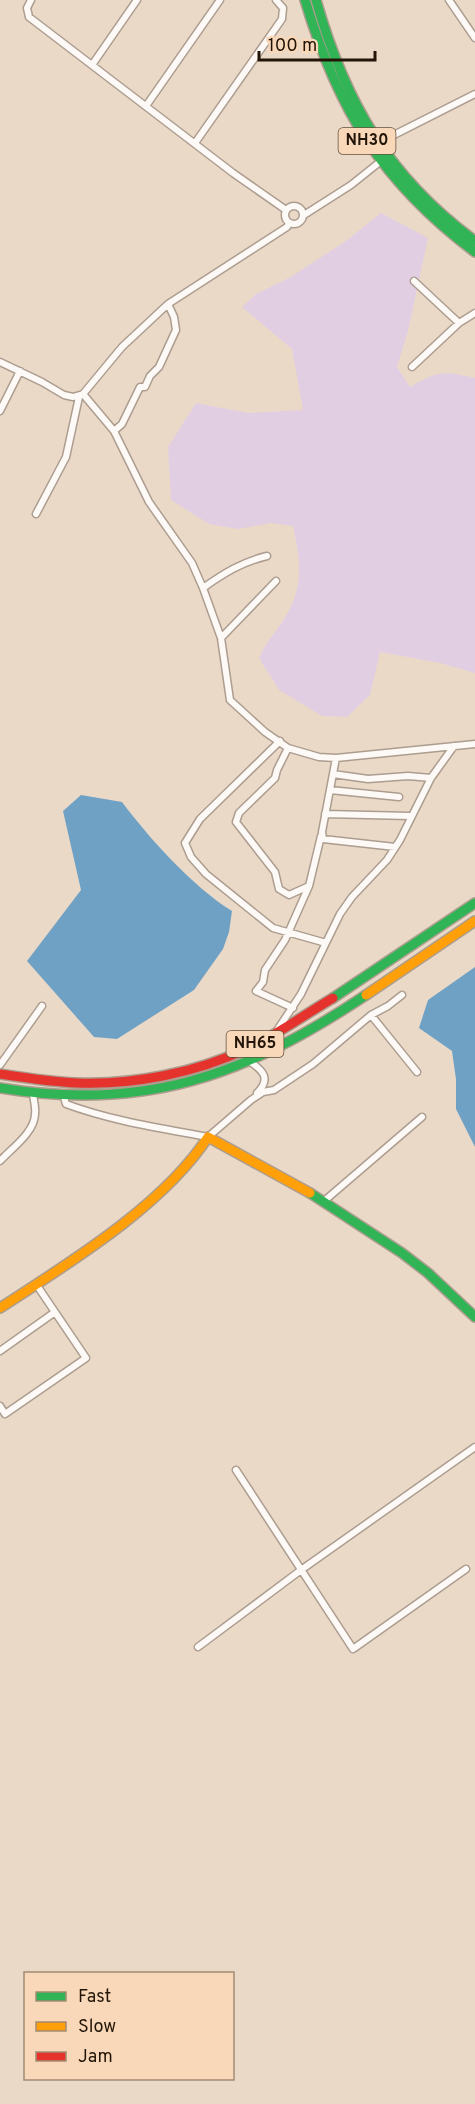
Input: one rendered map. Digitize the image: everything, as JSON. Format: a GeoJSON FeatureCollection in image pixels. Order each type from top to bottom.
{"type":"FeatureCollection","features":[{"type":"Feature","properties":{"kind":"main road","name":"NH30"},"geometry":{"type":"LineString","coordinates":[[305,0],[311,23],[335,86],[362,134],[414,200],[468,240]]}},
{"type":"Feature","properties":{"kind":"main road","name":"NH30"},"geometry":{"type":"LineString","coordinates":[[316,0],[345,82],[358,108],[419,194],[468,240],[475,252]]}},
{"type":"Feature","properties":{"kind":"main road","name":"NH65"},"geometry":{"type":"LineString","coordinates":[[0,1074],[86,1083],[126,1080],[204,1065],[248,1048],[275,1034],[364,978],[475,903]]}},
{"type":"Feature","properties":{"kind":"main road","name":"NH65"},"geometry":{"type":"LineString","coordinates":[[0,1088],[33,1095],[64,1097],[127,1095],[212,1076],[249,1061],[317,1027],[475,921]]}},
{"type":"Feature","properties":{"kind":"main road"},"geometry":{"type":"LineString","coordinates":[[0,1308],[93,1246],[175,1181],[195,1159],[208,1137],[356,1221],[428,1274],[475,1317]]}},
{"type":"Feature","properties":{"kind":"street"},"geometry":{"type":"LineString","coordinates":[[31,0],[27,13],[29,17],[286,210]]}},
{"type":"Feature","properties":{"kind":"street"},"geometry":{"type":"LineString","coordinates":[[92,65],[137,0]]}},
{"type":"Feature","properties":{"kind":"street"},"geometry":{"type":"LineString","coordinates":[[146,106],[220,0]]}},
{"type":"Feature","properties":{"kind":"street"},"geometry":{"type":"LineString","coordinates":[[195,143],[282,19],[284,8],[276,0]]}},
{"type":"Feature","properties":{"kind":"street"},"geometry":{"type":"LineString","coordinates":[[453,1],[475,38]]}},
{"type":"Feature","properties":{"kind":"street"},"geometry":{"type":"LineString","coordinates":[[468,27],[475,22]]}},
{"type":"Feature","properties":{"kind":"street"},"geometry":{"type":"LineString","coordinates":[[380,142],[475,94]]}},
{"type":"Feature","properties":{"kind":"street"},"geometry":{"type":"LineString","coordinates":[[36,514],[66,457],[81,396],[122,347],[168,304],[289,223],[299,223],[304,215],[351,185],[381,161]]}},
{"type":"Feature","properties":{"kind":"street"},"geometry":{"type":"LineString","coordinates":[[286,210],[296,205],[301,208],[304,215]]}},
{"type":"Feature","properties":{"kind":"street"},"geometry":{"type":"LineString","coordinates":[[286,210],[285,218],[289,223]]}},
{"type":"Feature","properties":{"kind":"street"},"geometry":{"type":"LineString","coordinates":[[414,281],[459,323]]}},
{"type":"Feature","properties":{"kind":"street"},"geometry":{"type":"LineString","coordinates":[[114,431],[122,424],[140,387],[145,387],[150,376],[159,367],[176,330],[174,316],[168,304]]}},
{"type":"Feature","properties":{"kind":"street"},"geometry":{"type":"LineString","coordinates":[[412,367],[459,323],[475,313]]}},
{"type":"Feature","properties":{"kind":"street"},"geometry":{"type":"LineString","coordinates":[[0,362],[64,395],[81,396],[109,422],[149,502],[192,563],[203,588],[221,638],[230,700],[265,732],[288,748],[319,757],[336,758],[475,744]]}},
{"type":"Feature","properties":{"kind":"street"},"geometry":{"type":"LineString","coordinates":[[0,411],[20,371]]}},
{"type":"Feature","properties":{"kind":"street"},"geometry":{"type":"LineString","coordinates":[[203,588],[225,572],[248,560],[267,556]]}},
{"type":"Feature","properties":{"kind":"street"},"geometry":{"type":"LineString","coordinates":[[221,638],[276,581]]}},
{"type":"Feature","properties":{"kind":"street"},"geometry":{"type":"LineString","coordinates":[[280,741],[200,819],[185,843],[191,857],[206,874],[273,928],[326,943]]}},
{"type":"Feature","properties":{"kind":"street"},"geometry":{"type":"LineString","coordinates":[[275,1034],[293,1008],[340,914],[395,848],[431,778],[454,746]]}},
{"type":"Feature","properties":{"kind":"street"},"geometry":{"type":"LineString","coordinates":[[288,748],[275,778],[239,813],[236,822],[275,872],[279,889],[289,896],[309,886]]}},
{"type":"Feature","properties":{"kind":"street"},"geometry":{"type":"LineString","coordinates":[[293,1008],[256,991],[263,982],[265,970],[285,940],[309,886],[336,758]]}},
{"type":"Feature","properties":{"kind":"street"},"geometry":{"type":"LineString","coordinates":[[333,774],[368,779],[431,778]]}},
{"type":"Feature","properties":{"kind":"street"},"geometry":{"type":"LineString","coordinates":[[330,790],[399,797]]}},
{"type":"Feature","properties":{"kind":"street"},"geometry":{"type":"LineString","coordinates":[[325,814],[410,816]]}},
{"type":"Feature","properties":{"kind":"street"},"geometry":{"type":"LineString","coordinates":[[321,836],[327,840],[395,848]]}},
{"type":"Feature","properties":{"kind":"street"},"geometry":{"type":"LineString","coordinates":[[250,1100],[263,1092],[274,1090],[313,1064],[371,1015],[402,995]]}},
{"type":"Feature","properties":{"kind":"street"},"geometry":{"type":"LineString","coordinates":[[0,1065],[42,1006]]}},
{"type":"Feature","properties":{"kind":"street"},"geometry":{"type":"LineString","coordinates":[[371,1015],[417,1072]]}},
{"type":"Feature","properties":{"kind":"street"},"geometry":{"type":"LineString","coordinates":[[64,1097],[66,1104],[84,1110],[208,1137],[261,1090],[265,1074],[249,1061]]}},
{"type":"Feature","properties":{"kind":"street"},"geometry":{"type":"LineString","coordinates":[[0,1161],[33,1123],[36,1116],[33,1095]]}},
{"type":"Feature","properties":{"kind":"street"},"geometry":{"type":"LineString","coordinates":[[323,1202],[422,1116]]}},
{"type":"Feature","properties":{"kind":"street"},"geometry":{"type":"LineString","coordinates":[[0,1406],[5,1413],[86,1358],[36,1284]]}},
{"type":"Feature","properties":{"kind":"street"},"geometry":{"type":"LineString","coordinates":[[0,1351],[55,1312]]}},
{"type":"Feature","properties":{"kind":"street"},"geometry":{"type":"LineString","coordinates":[[198,1647],[301,1570],[475,1447]]}},
{"type":"Feature","properties":{"kind":"street"},"geometry":{"type":"LineString","coordinates":[[236,1470],[353,1649],[466,1569]]}},
{"type":"Feature","properties":{"kind":"shaded area"},"geometry":{"type":"Polygon","coordinates":[[[381,213],[428,238],[408,331],[397,367],[410,387],[428,377],[448,373],[475,378],[475,673],[440,663],[380,652],[370,695],[347,717],[322,716],[279,690],[259,658],[287,614],[296,592],[299,560],[293,526],[271,523],[238,529],[209,524],[171,500],[168,447],[196,403],[248,413],[303,410],[292,349],[242,307],[256,294],[289,278],[346,241],[381,213]]]}},
{"type":"Feature","properties":{"kind":"water"},"geometry":{"type":"Polygon","coordinates":[[[81,795],[122,802],[172,861],[202,889],[232,911],[229,932],[223,949],[194,990],[117,1039],[94,1037],[27,961],[81,890],[63,811],[81,795]]]}},
{"type":"Feature","properties":{"kind":"water"},"geometry":{"type":"Polygon","coordinates":[[[475,967],[475,1147],[456,1109],[456,1079],[452,1051],[419,1028],[428,1000],[475,967]]]}},
{"type":"Feature","properties":{"kind":"traffic: fast"},"geometry":{"type":"LineString","coordinates":[[305,0],[332,76],[368,141],[389,171],[414,199],[442,226],[475,252]]}},
{"type":"Feature","properties":{"kind":"traffic: fast"},"geometry":{"type":"LineString","coordinates":[[316,0],[341,72],[374,135],[394,164],[418,191],[475,241]]}},
{"type":"Feature","properties":{"kind":"traffic: fast"},"geometry":{"type":"LineString","coordinates":[[333,998],[475,903]]}},
{"type":"Feature","properties":{"kind":"traffic: fast"},"geometry":{"type":"LineString","coordinates":[[0,1088],[52,1094],[101,1095],[148,1090],[192,1080],[236,1066],[279,1047],[366,995]]}},
{"type":"Feature","properties":{"kind":"traffic: fast"},"geometry":{"type":"LineString","coordinates":[[310,1193],[402,1253],[428,1273],[475,1317]]}},
{"type":"Feature","properties":{"kind":"traffic: slow"},"geometry":{"type":"LineString","coordinates":[[366,995],[475,921]]}},
{"type":"Feature","properties":{"kind":"traffic: slow"},"geometry":{"type":"LineString","coordinates":[[0,1308],[113,1232],[141,1210],[189,1162],[208,1137],[310,1193]]}},
{"type":"Feature","properties":{"kind":"traffic: jam"},"geometry":{"type":"LineString","coordinates":[[0,1074],[77,1083],[120,1082],[164,1076],[227,1057],[280,1031],[333,998]]}}]}
